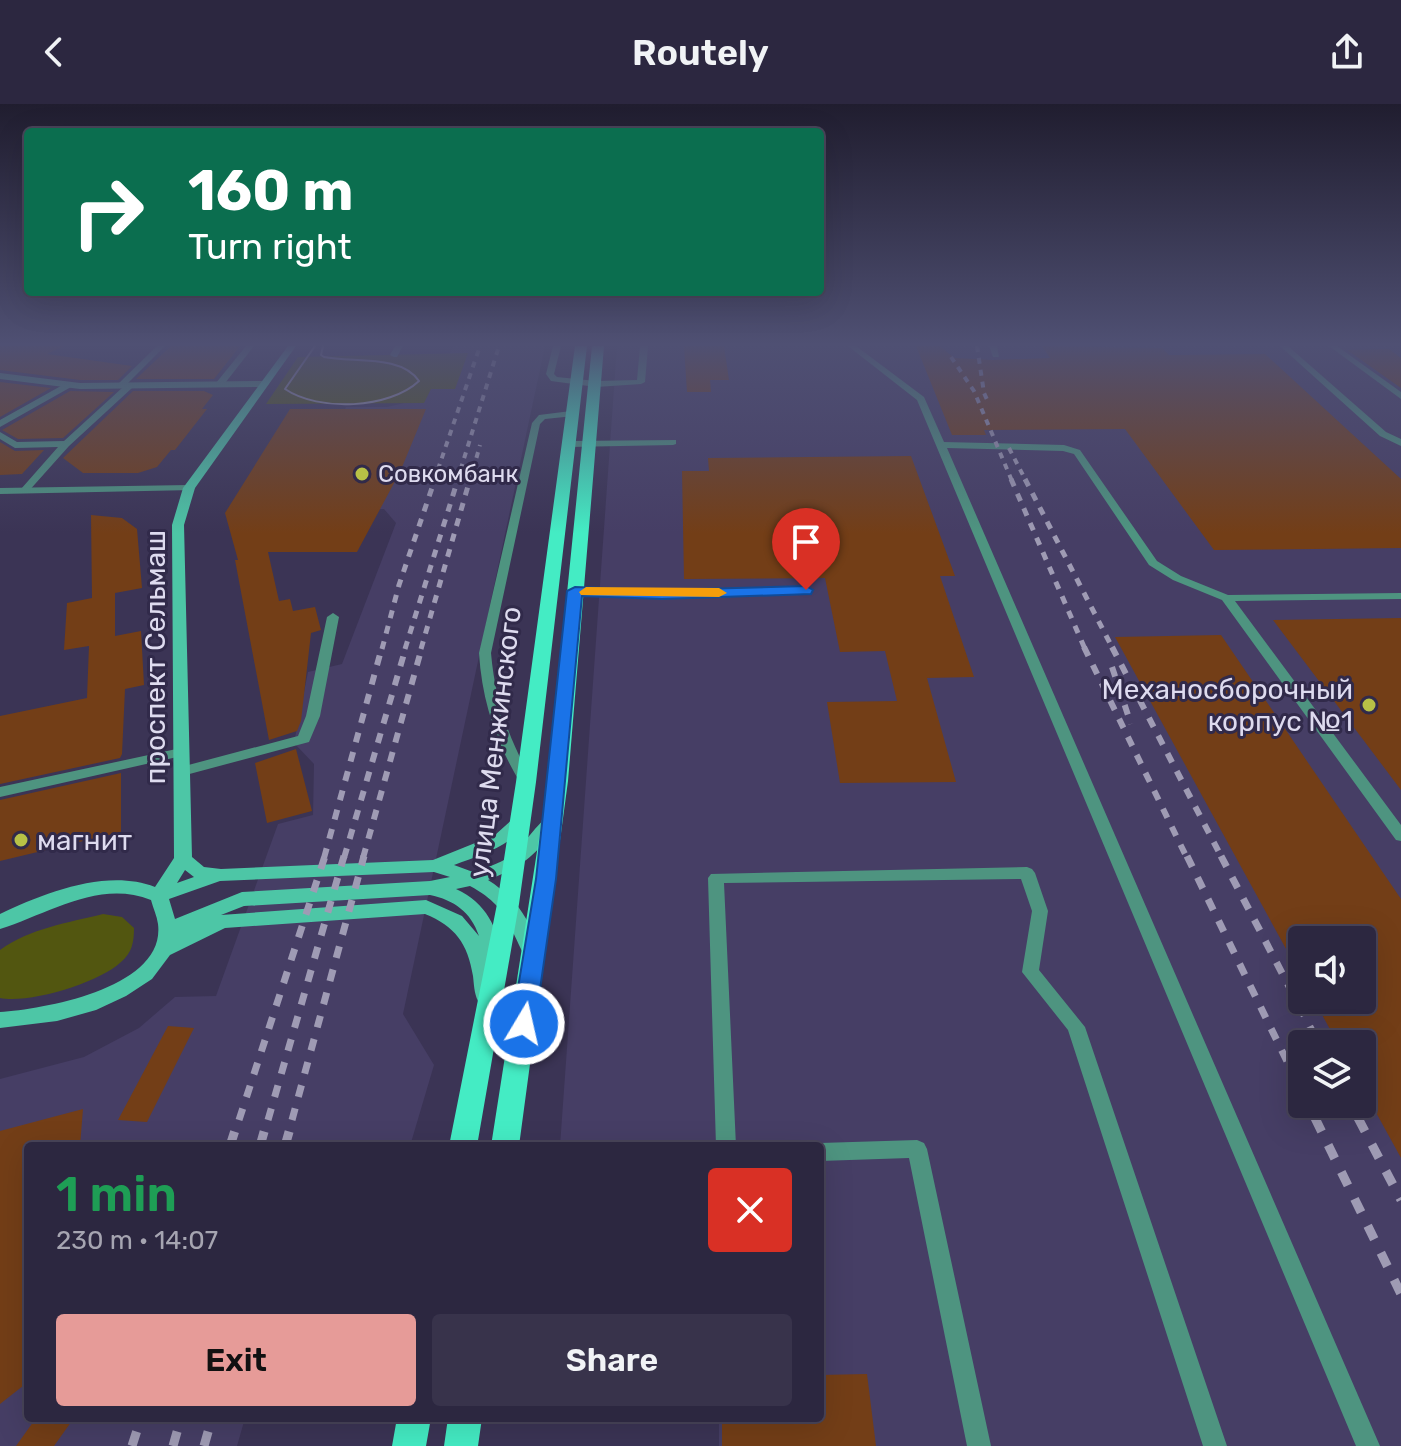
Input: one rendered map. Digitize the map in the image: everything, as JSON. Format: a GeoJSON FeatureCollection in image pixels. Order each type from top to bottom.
{"type":"FeatureCollection","features":[{"type":"Feature","properties":{"kind":"main road","name":"проспект Сельмаш"},"geometry":{"type":"LineString","coordinates":[[183,859],[178,525],[189,488],[246,409]]}},
{"type":"Feature","properties":{"kind":"main road","name":"улица Менжинского"},"geometry":{"type":"LineString","coordinates":[[464,1142],[508,904],[572,409]]}},
{"type":"Feature","properties":{"kind":"main road"},"geometry":{"type":"LineString","coordinates":[[506,1142],[553,817],[594,409]]}},
{"type":"Feature","properties":{"kind":"main road"},"geometry":{"type":"LineString","coordinates":[[169,929],[242,899],[430,888],[474,879],[514,862],[537,841],[553,817]]}},
{"type":"Feature","properties":{"kind":"main road"},"geometry":{"type":"LineString","coordinates":[[159,896],[183,859],[200,873],[221,875],[434,866],[501,839],[520,822]]}},
{"type":"Feature","properties":{"kind":"main road"},"geometry":{"type":"LineString","coordinates":[[434,866],[474,879],[508,904],[526,932],[533,963]]}},
{"type":"Feature","properties":{"kind":"main road"},"geometry":{"type":"LineString","coordinates":[[159,896],[221,875]]}},
{"type":"Feature","properties":{"kind":"main road"},"geometry":{"type":"LineString","coordinates":[[0,922],[52,901],[105,888],[136,886],[159,896],[164,906],[169,929],[163,950]]}},
{"type":"Feature","properties":{"kind":"main road"},"geometry":{"type":"LineString","coordinates":[[430,888],[453,894],[480,914],[489,934],[495,967]]}},
{"type":"Feature","properties":{"kind":"main road"},"geometry":{"type":"LineString","coordinates":[[0,1020],[40,1019],[107,997],[140,977],[163,950],[221,922],[426,907],[447,914],[463,924],[474,943],[488,1019]]}},
{"type":"Feature","properties":{"kind":"main road"},"geometry":{"type":"LineString","coordinates":[[409,1446],[413,1422]]}},
{"type":"Feature","properties":{"kind":"main road"},"geometry":{"type":"LineString","coordinates":[[461,1446],[464,1422]]}},
{"type":"Feature","properties":{"kind":"street"},"geometry":{"type":"LineString","coordinates":[[0,491],[189,488]]}},
{"type":"Feature","properties":{"kind":"lane"},"geometry":{"type":"LineString","coordinates":[[0,424],[27,409]]}},
{"type":"Feature","properties":{"kind":"lane"},"geometry":{"type":"LineString","coordinates":[[24,491],[101,409]]}},
{"type":"Feature","properties":{"kind":"lane"},"geometry":{"type":"LineString","coordinates":[[925,409],[1368,1446]]}},
{"type":"Feature","properties":{"kind":"lane"},"geometry":{"type":"LineString","coordinates":[[1354,409],[1383,434],[1401,443]]}},
{"type":"Feature","properties":{"kind":"lane"},"geometry":{"type":"LineString","coordinates":[[526,782],[493,717],[486,683],[485,653],[536,423],[542,417],[571,414]]}},
{"type":"Feature","properties":{"kind":"lane"},"geometry":{"type":"LineString","coordinates":[[0,435],[15,445],[66,444]]}},
{"type":"Feature","properties":{"kind":"lane"},"geometry":{"type":"LineString","coordinates":[[569,444],[673,442]]}},
{"type":"Feature","properties":{"kind":"lane"},"geometry":{"type":"LineString","coordinates":[[625,444],[626,457]]}},
{"type":"Feature","properties":{"kind":"lane"},"geometry":{"type":"LineString","coordinates":[[941,445],[1064,448],[1077,452],[1153,563],[1177,578],[1226,598],[1401,596]]}},
{"type":"Feature","properties":{"kind":"lane"},"geometry":{"type":"LineString","coordinates":[[575,591],[662,595],[806,590]]}},
{"type":"Feature","properties":{"kind":"lane"},"geometry":{"type":"LineString","coordinates":[[1226,598],[1401,836]]}},
{"type":"Feature","properties":{"kind":"lane"},"geometry":{"type":"LineString","coordinates":[[182,771],[304,739],[313,716],[333,617]]}},
{"type":"Feature","properties":{"kind":"lane"},"geometry":{"type":"LineString","coordinates":[[0,792],[181,752]]}},
{"type":"Feature","properties":{"kind":"lane"},"geometry":{"type":"LineString","coordinates":[[726,1142],[716,878],[1027,873],[1040,911],[1030,972],[1076,1027],[1215,1446]]}},
{"type":"Feature","properties":{"kind":"lane"},"geometry":{"type":"LineString","coordinates":[[824,1152],[917,1149],[979,1446]]}},
{"type":"Feature","properties":{"kind":"shaded area"},"geometry":{"type":"Polygon","coordinates":[[[345,409],[532,409],[403,1014],[434,1065],[411,1142],[24,1142],[24,1422],[244,1422],[237,1446],[0,1446],[0,1079],[84,1057],[139,1028],[175,997],[216,996],[278,824],[313,815],[314,764],[294,743],[308,672],[342,664],[396,523],[384,509],[301,511],[345,409]]]}},
{"type":"Feature","properties":{"kind":"shaded area"},"geometry":{"type":"Polygon","coordinates":[[[613,409],[1401,409],[1401,1446],[719,1446],[719,1422],[824,1422],[824,1142],[560,1142],[613,409]]]}},
{"type":"Feature","properties":{"kind":"shaded area"},"geometry":{"type":"Polygon","coordinates":[[[103,914],[122,917],[134,928],[132,947],[121,962],[97,977],[63,990],[28,998],[0,998],[0,950],[37,931],[103,914]]]}},
{"type":"Feature","properties":{"kind":"building"},"geometry":{"type":"Polygon","coordinates":[[[0,409],[15,409],[0,417],[0,409]]]}},
{"type":"Feature","properties":{"kind":"building"},"geometry":{"type":"Polygon","coordinates":[[[39,409],[96,409],[63,438],[18,439],[2,430],[39,409]]]}},
{"type":"Feature","properties":{"kind":"building"},"geometry":{"type":"Polygon","coordinates":[[[115,409],[207,409],[175,450],[171,450],[157,467],[138,473],[83,473],[63,458],[115,409]]]}},
{"type":"Feature","properties":{"kind":"building"},"geometry":{"type":"Polygon","coordinates":[[[290,409],[426,409],[400,472],[357,552],[268,552],[279,601],[290,599],[293,611],[315,607],[321,630],[311,633],[301,721],[297,731],[269,740],[235,560],[238,560],[225,513],[290,409]]]}},
{"type":"Feature","properties":{"kind":"building"},"geometry":{"type":"Polygon","coordinates":[[[941,409],[1324,409],[1401,479],[1401,548],[1214,550],[1125,429],[984,430],[986,435],[952,435],[941,409]]]}},
{"type":"Feature","properties":{"kind":"building"},"geometry":{"type":"Polygon","coordinates":[[[0,442],[15,451],[44,450],[22,474],[0,475],[0,442]]]}},
{"type":"Feature","properties":{"kind":"building"},"geometry":{"type":"Polygon","coordinates":[[[911,456],[955,576],[940,576],[974,677],[927,678],[956,782],[840,783],[827,702],[897,701],[885,651],[840,652],[825,578],[684,579],[682,471],[709,471],[708,458],[911,456]]]}},
{"type":"Feature","properties":{"kind":"building"},"geometry":{"type":"Polygon","coordinates":[[[91,515],[122,518],[137,529],[142,588],[115,593],[115,636],[141,631],[144,685],[125,689],[122,754],[120,758],[0,784],[0,716],[87,698],[89,646],[64,650],[67,603],[92,598],[91,515]]]}},
{"type":"Feature","properties":{"kind":"building","name":"Механосборочный корпус №1"},"geometry":{"type":"Polygon","coordinates":[[[1401,618],[1401,790],[1273,620],[1401,618]]]}},
{"type":"Feature","properties":{"kind":"building"},"geometry":{"type":"Polygon","coordinates":[[[1221,635],[1401,899],[1401,1158],[1376,1112],[1376,1030],[1330,1030],[1322,1014],[1376,1014],[1376,926],[1288,926],[1288,952],[1115,637],[1221,635]]]}},
{"type":"Feature","properties":{"kind":"building"},"geometry":{"type":"Polygon","coordinates":[[[296,749],[312,811],[267,823],[255,763],[296,749]]]}},
{"type":"Feature","properties":{"kind":"building"},"geometry":{"type":"Polygon","coordinates":[[[121,773],[121,832],[0,861],[0,800],[121,773]]]}},
{"type":"Feature","properties":{"kind":"building"},"geometry":{"type":"Polygon","coordinates":[[[168,1026],[194,1028],[147,1122],[118,1120],[168,1026]]]}},
{"type":"Feature","properties":{"kind":"building"},"geometry":{"type":"Polygon","coordinates":[[[83,1109],[80,1142],[24,1142],[24,1385],[0,1404],[0,1131],[83,1109]]]}},
{"type":"Feature","properties":{"kind":"building"},"geometry":{"type":"Polygon","coordinates":[[[867,1374],[876,1446],[722,1446],[722,1422],[824,1422],[824,1375],[867,1374]]]}},
{"type":"Feature","properties":{"kind":"building"},"geometry":{"type":"Polygon","coordinates":[[[33,1422],[71,1422],[54,1446],[16,1446],[33,1422]]]}},
{"type":"Feature","properties":{"kind":"railway"},"geometry":{"type":"LineString","coordinates":[[434,481],[459,409]]}},
{"type":"Feature","properties":{"kind":"railway"},"geometry":{"type":"LineString","coordinates":[[457,481],[480,409]]}},
{"type":"Feature","properties":{"kind":"railway"},"geometry":{"type":"LineString","coordinates":[[981,409],[1012,481]]}},
{"type":"Feature","properties":{"kind":"railway"},"geometry":{"type":"LineString","coordinates":[[470,481],[480,445]]}},
{"type":"Feature","properties":{"kind":"railway"},"geometry":{"type":"LineString","coordinates":[[1009,448],[1026,481]]}},
{"type":"Feature","properties":{"kind":"railway"},"geometry":{"type":"LineString","coordinates":[[382,649],[399,585],[435,479]]}},
{"type":"Feature","properties":{"kind":"railway"},"geometry":{"type":"LineString","coordinates":[[405,649],[458,479]]}},
{"type":"Feature","properties":{"kind":"railway"},"geometry":{"type":"LineString","coordinates":[[421,649],[470,479]]}},
{"type":"Feature","properties":{"kind":"railway"},"geometry":{"type":"LineString","coordinates":[[1011,479],[1085,649]]}},
{"type":"Feature","properties":{"kind":"railway"},"geometry":{"type":"LineString","coordinates":[[1025,479],[1113,649]]}},
{"type":"Feature","properties":{"kind":"railway"},"geometry":{"type":"LineString","coordinates":[[324,858],[382,647]]}},
{"type":"Feature","properties":{"kind":"railway"},"geometry":{"type":"LineString","coordinates":[[344,858],[406,647]]}},
{"type":"Feature","properties":{"kind":"railway"},"geometry":{"type":"LineString","coordinates":[[363,858],[422,647]]}},
{"type":"Feature","properties":{"kind":"railway"},"geometry":{"type":"LineString","coordinates":[[1084,647],[1187,858]]}},
{"type":"Feature","properties":{"kind":"railway"},"geometry":{"type":"LineString","coordinates":[[1112,647],[1222,858]]}},
{"type":"Feature","properties":{"kind":"railway"},"geometry":{"type":"LineString","coordinates":[[1112,667],[1131,724]]}},
{"type":"Feature","properties":{"kind":"railway"},"geometry":{"type":"LineString","coordinates":[[239,1120],[325,856]]}},
{"type":"Feature","properties":{"kind":"railway"},"geometry":{"type":"LineString","coordinates":[[268,1120],[344,856]]}},
{"type":"Feature","properties":{"kind":"railway"},"geometry":{"type":"LineString","coordinates":[[292,1120],[364,856]]}},
{"type":"Feature","properties":{"kind":"railway"},"geometry":{"type":"LineString","coordinates":[[1187,856],[1288,1063]]}},
{"type":"Feature","properties":{"kind":"railway"},"geometry":{"type":"LineString","coordinates":[[1221,856],[1312,1030]]}},
{"type":"Feature","properties":{"kind":"railway"},"geometry":{"type":"LineString","coordinates":[[231,1142],[239,1118]]}},
{"type":"Feature","properties":{"kind":"railway"},"geometry":{"type":"LineString","coordinates":[[261,1142],[268,1118]]}},
{"type":"Feature","properties":{"kind":"railway"},"geometry":{"type":"LineString","coordinates":[[286,1142],[293,1118]]}},
{"type":"Feature","properties":{"kind":"railway"},"geometry":{"type":"LineString","coordinates":[[1315,1118],[1401,1294]]}},
{"type":"Feature","properties":{"kind":"railway"},"geometry":{"type":"LineString","coordinates":[[1358,1118],[1401,1200]]}},
{"type":"Feature","properties":{"kind":"railway"},"geometry":{"type":"LineString","coordinates":[[132,1446],[140,1422]]}},
{"type":"Feature","properties":{"kind":"railway"},"geometry":{"type":"LineString","coordinates":[[173,1446],[180,1422]]}},
{"type":"Feature","properties":{"kind":"railway"},"geometry":{"type":"LineString","coordinates":[[204,1446],[211,1422]]}},
{"type":"Feature","properties":{"kind":"slow traffic"},"geometry":{"type":"LineString","coordinates":[[586,592],[662,595],[719,593]]}},
{"type":"Feature","properties":{"kind":"place","name":"Совкомбанк"},"geometry":{"type":"Point","coordinates":[362,474]}},
{"type":"Feature","properties":{"kind":"place","name":"Механосборочный корпус №1"},"geometry":{"type":"Point","coordinates":[1369,705]}},
{"type":"Feature","properties":{"kind":"place","name":"магнит"},"geometry":{"type":"Point","coordinates":[21,840]}},
{"type":"Feature","properties":{"kind":"route"},"geometry":{"type":"LineString","coordinates":[[524,1024],[558,781],[575,591],[662,595],[806,590]]}}]}
